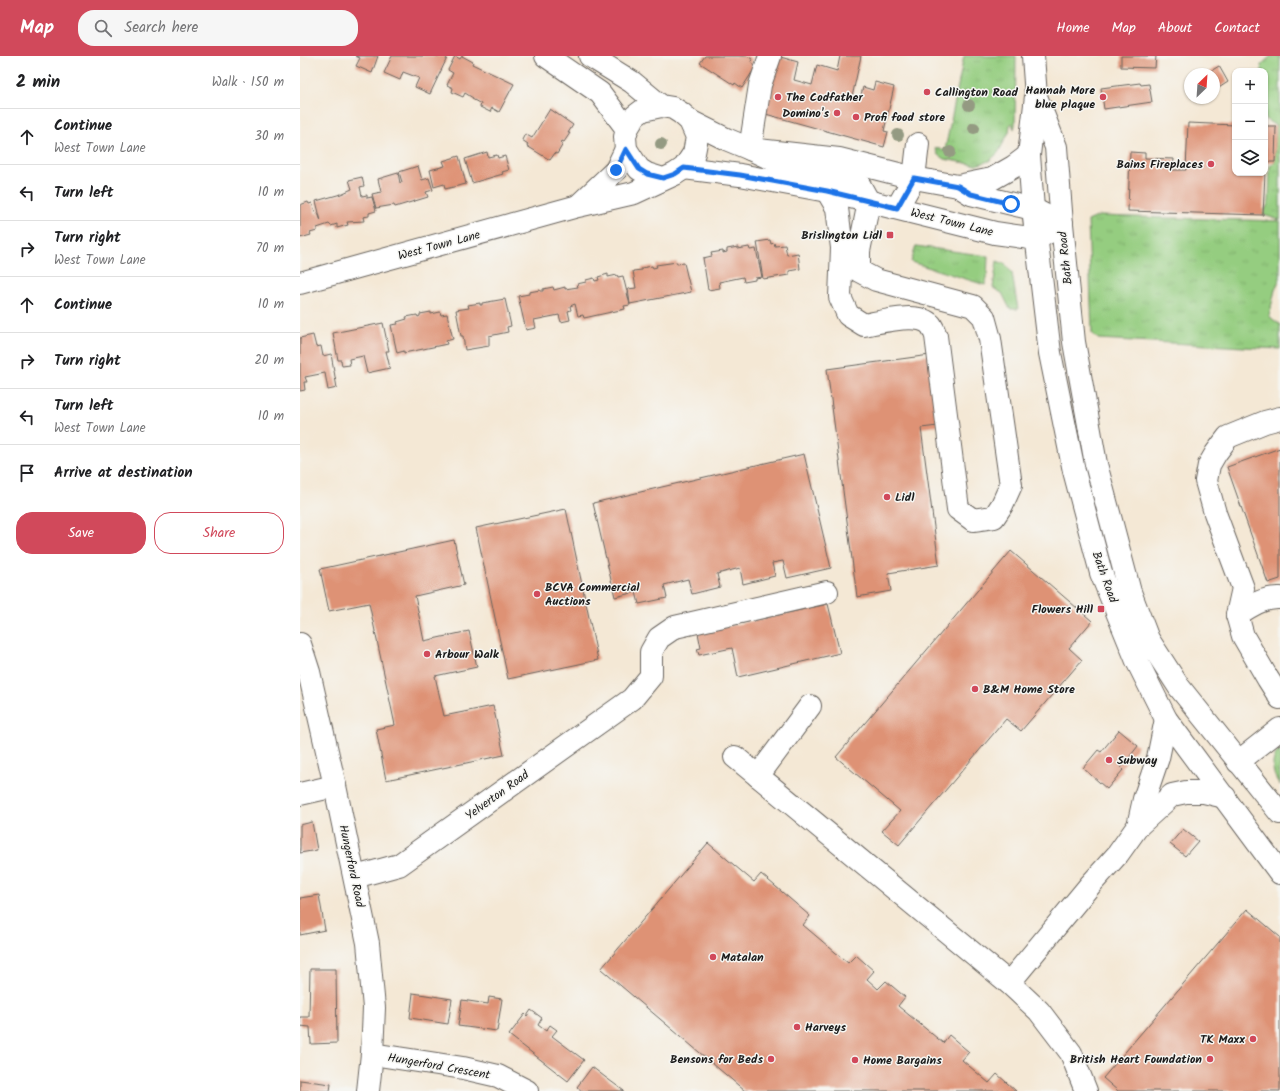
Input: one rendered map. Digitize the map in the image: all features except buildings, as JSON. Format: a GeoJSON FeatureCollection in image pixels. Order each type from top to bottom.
{"type":"FeatureCollection","features":[{"type":"Feature","properties":{"kind":"main road"},"geometry":{"type":"LineString","coordinates":[[546,56],[600,93],[627,139],[639,169],[647,174],[663,178],[675,174],[684,168],[694,153],[696,138],[690,121]]}},
{"type":"Feature","properties":{"kind":"main road"},"geometry":{"type":"LineString","coordinates":[[590,56],[632,82],[661,106]]}},
{"type":"Feature","properties":{"kind":"main road"},"geometry":{"type":"LineString","coordinates":[[750,149],[760,85],[770,56]]}},
{"type":"Feature","properties":{"kind":"main road"},"geometry":{"type":"LineString","coordinates":[[1033,56],[1036,96]]}},
{"type":"Feature","properties":{"kind":"main road","name":"Bath Road"},"geometry":{"type":"LineString","coordinates":[[1036,96],[1029,155],[1033,209],[1050,353],[1074,470],[1101,573],[1137,661],[1166,719],[1280,873]]}},
{"type":"Feature","properties":{"kind":"main road","name":"Bath Road"},"geometry":{"type":"LineString","coordinates":[[1036,96],[1056,147],[1074,342],[1096,464],[1130,592],[1148,638],[1175,681],[1280,814]]}},
{"type":"Feature","properties":{"kind":"main road"},"geometry":{"type":"LineString","coordinates":[[627,139],[635,116],[643,110],[661,106],[673,108],[681,112],[690,121],[790,168],[859,184],[869,202],[859,251],[859,271],[876,280],[972,306],[984,317],[990,339],[1011,485],[1002,505],[994,517],[973,520],[958,509],[936,336],[931,325],[918,318],[902,318],[864,325],[848,315],[840,297],[842,248],[837,208],[827,191]]}},
{"type":"Feature","properties":{"kind":"main road","name":"West Town Lane"},"geometry":{"type":"LineString","coordinates":[[578,206],[616,170],[627,139]]}},
{"type":"Feature","properties":{"kind":"main road"},"geometry":{"type":"LineString","coordinates":[[897,208],[914,178],[918,144]]}},
{"type":"Feature","properties":{"kind":"main road"},"geometry":{"type":"LineString","coordinates":[[750,149],[839,159],[914,178],[958,186],[971,194],[1033,209],[1062,224]]}},
{"type":"Feature","properties":{"kind":"main road"},"geometry":{"type":"LineString","coordinates":[[958,186],[992,179],[1007,171],[1029,155]]}},
{"type":"Feature","properties":{"kind":"main road","name":"West Town Lane"},"geometry":{"type":"LineString","coordinates":[[684,168],[740,175],[827,191],[995,233],[1037,239]]}},
{"type":"Feature","properties":{"kind":"main road","name":"West Town Lane"},"geometry":{"type":"LineString","coordinates":[[300,283],[578,206],[634,193],[663,178]]}},
{"type":"Feature","properties":{"kind":"main road"},"geometry":{"type":"LineString","coordinates":[[1037,239],[1062,224]]}},
{"type":"Feature","properties":{"kind":"main road"},"geometry":{"type":"LineString","coordinates":[[1280,418],[1265,422],[1228,437],[1209,465],[1206,481],[1215,513],[1243,588],[1237,615],[1243,636],[1280,698]]}},
{"type":"Feature","properties":{"kind":"main road","name":"Yelverton Road"},"geometry":{"type":"LineString","coordinates":[[355,877],[399,865],[632,699],[651,676],[651,652],[659,638],[675,627],[827,592]]}},
{"type":"Feature","properties":{"kind":"main road"},"geometry":{"type":"LineString","coordinates":[[1237,615],[1250,606],[1271,598],[1280,598]]}},
{"type":"Feature","properties":{"kind":"main road","name":"Hungerford Road"},"geometry":{"type":"LineString","coordinates":[[300,644],[309,672],[335,786],[368,943],[374,1008],[372,1054],[368,1091]]}},
{"type":"Feature","properties":{"kind":"main road"},"geometry":{"type":"LineString","coordinates":[[758,776],[810,706]]}},
{"type":"Feature","properties":{"kind":"main road"},"geometry":{"type":"LineString","coordinates":[[1138,826],[1144,799],[1158,758],[1166,719]]}},
{"type":"Feature","properties":{"kind":"main road"},"geometry":{"type":"LineString","coordinates":[[1238,762],[1280,729]]}},
{"type":"Feature","properties":{"kind":"main road"},"geometry":{"type":"LineString","coordinates":[[735,757],[1009,983],[1039,1011],[1071,1052],[1086,1091]]}},
{"type":"Feature","properties":{"kind":"main road"},"geometry":{"type":"LineString","coordinates":[[300,794],[335,786]]}},
{"type":"Feature","properties":{"kind":"main road"},"geometry":{"type":"LineString","coordinates":[[1009,983],[1091,884],[1118,854],[1138,826],[1172,795],[1186,792],[1204,792],[1225,797]]}},
{"type":"Feature","properties":{"kind":"main road","name":"Hungerford Crescent"},"geometry":{"type":"LineString","coordinates":[[372,1054],[463,1068],[498,1076],[527,1091]]}},
{"type":"Feature","properties":{"kind":"green space"},"geometry":{"type":"Polygon","coordinates":[[[964,56],[1016,56],[1014,129],[1012,123],[998,153],[989,161],[976,165],[944,159],[938,155],[935,148],[945,150],[964,56]]]}},
{"type":"Feature","properties":{"kind":"green space"},"geometry":{"type":"Polygon","coordinates":[[[1271,56],[1280,56],[1280,220],[1263,215],[1269,201],[1270,166],[1275,162],[1276,126],[1268,121],[1268,68],[1262,68],[1261,65],[1271,56]]]}},
{"type":"Feature","properties":{"kind":"green space"},"geometry":{"type":"Polygon","coordinates":[[[1099,216],[1280,221],[1280,278],[1275,290],[1269,316],[1280,325],[1280,349],[1098,339],[1092,333],[1088,221],[1099,216]]]}},
{"type":"Feature","properties":{"kind":"green space"},"geometry":{"type":"Polygon","coordinates":[[[916,246],[988,256],[987,279],[985,285],[911,262],[916,246]]]}},
{"type":"Feature","properties":{"kind":"green space"},"geometry":{"type":"Polygon","coordinates":[[[997,261],[1005,264],[1012,273],[1018,309],[1010,309],[1002,293],[993,288],[997,261]]]}},
{"type":"Feature","properties":{"kind":"green space"},"geometry":{"type":"Polygon","coordinates":[[[1280,748],[1280,785],[1273,771],[1273,762],[1280,748]]]}},
{"type":"Feature","properties":{"kind":"place","name":"Callington Road"},"geometry":{"type":"Point","coordinates":[927,92]}},
{"type":"Feature","properties":{"kind":"place","name":"The Codfather"},"geometry":{"type":"Point","coordinates":[778,97]}},
{"type":"Feature","properties":{"kind":"place","name":"Hannah More blue plaque"},"geometry":{"type":"Point","coordinates":[1103,97]}},
{"type":"Feature","properties":{"kind":"place","name":"Domino's"},"geometry":{"type":"Point","coordinates":[837,113]}},
{"type":"Feature","properties":{"kind":"place","name":"Profi food store"},"geometry":{"type":"Point","coordinates":[856,117]}},
{"type":"Feature","properties":{"kind":"place","name":"Bains Fireplaces"},"geometry":{"type":"Point","coordinates":[1211,164]}},
{"type":"Feature","properties":{"kind":"place","name":"Brislington Lidl"},"geometry":{"type":"Point","coordinates":[890,235]}},
{"type":"Feature","properties":{"kind":"place","name":"Lidl"},"geometry":{"type":"Point","coordinates":[887,497]}},
{"type":"Feature","properties":{"kind":"place","name":"BCVA Commercial Auctions"},"geometry":{"type":"Point","coordinates":[537,594]}},
{"type":"Feature","properties":{"kind":"place","name":"Flowers Hill"},"geometry":{"type":"Point","coordinates":[1101,609]}},
{"type":"Feature","properties":{"kind":"place","name":"Arbour Walk"},"geometry":{"type":"Point","coordinates":[427,654]}},
{"type":"Feature","properties":{"kind":"place","name":"B&M Home Store"},"geometry":{"type":"Point","coordinates":[975,689]}},
{"type":"Feature","properties":{"kind":"place","name":"Subway"},"geometry":{"type":"Point","coordinates":[1109,760]}},
{"type":"Feature","properties":{"kind":"place","name":"Matalan"},"geometry":{"type":"Point","coordinates":[713,957]}},
{"type":"Feature","properties":{"kind":"place","name":"Harveys"},"geometry":{"type":"Point","coordinates":[797,1027]}},
{"type":"Feature","properties":{"kind":"place","name":"TK Maxx"},"geometry":{"type":"Point","coordinates":[1253,1039]}},
{"type":"Feature","properties":{"kind":"place","name":"Bensons for Beds"},"geometry":{"type":"Point","coordinates":[771,1059]}},
{"type":"Feature","properties":{"kind":"place","name":"British Heart Foundation"},"geometry":{"type":"Point","coordinates":[1210,1059]}},
{"type":"Feature","properties":{"kind":"place","name":"Home Bargains"},"geometry":{"type":"Point","coordinates":[855,1060]}},
{"type":"Feature","properties":{"kind":"route"},"geometry":{"type":"LineString","coordinates":[[616,170],[626,149],[639,169],[647,174],[663,178],[675,174],[684,168],[740,175],[827,191],[897,208],[914,178],[958,186],[971,194],[1011,204]]}}]}
